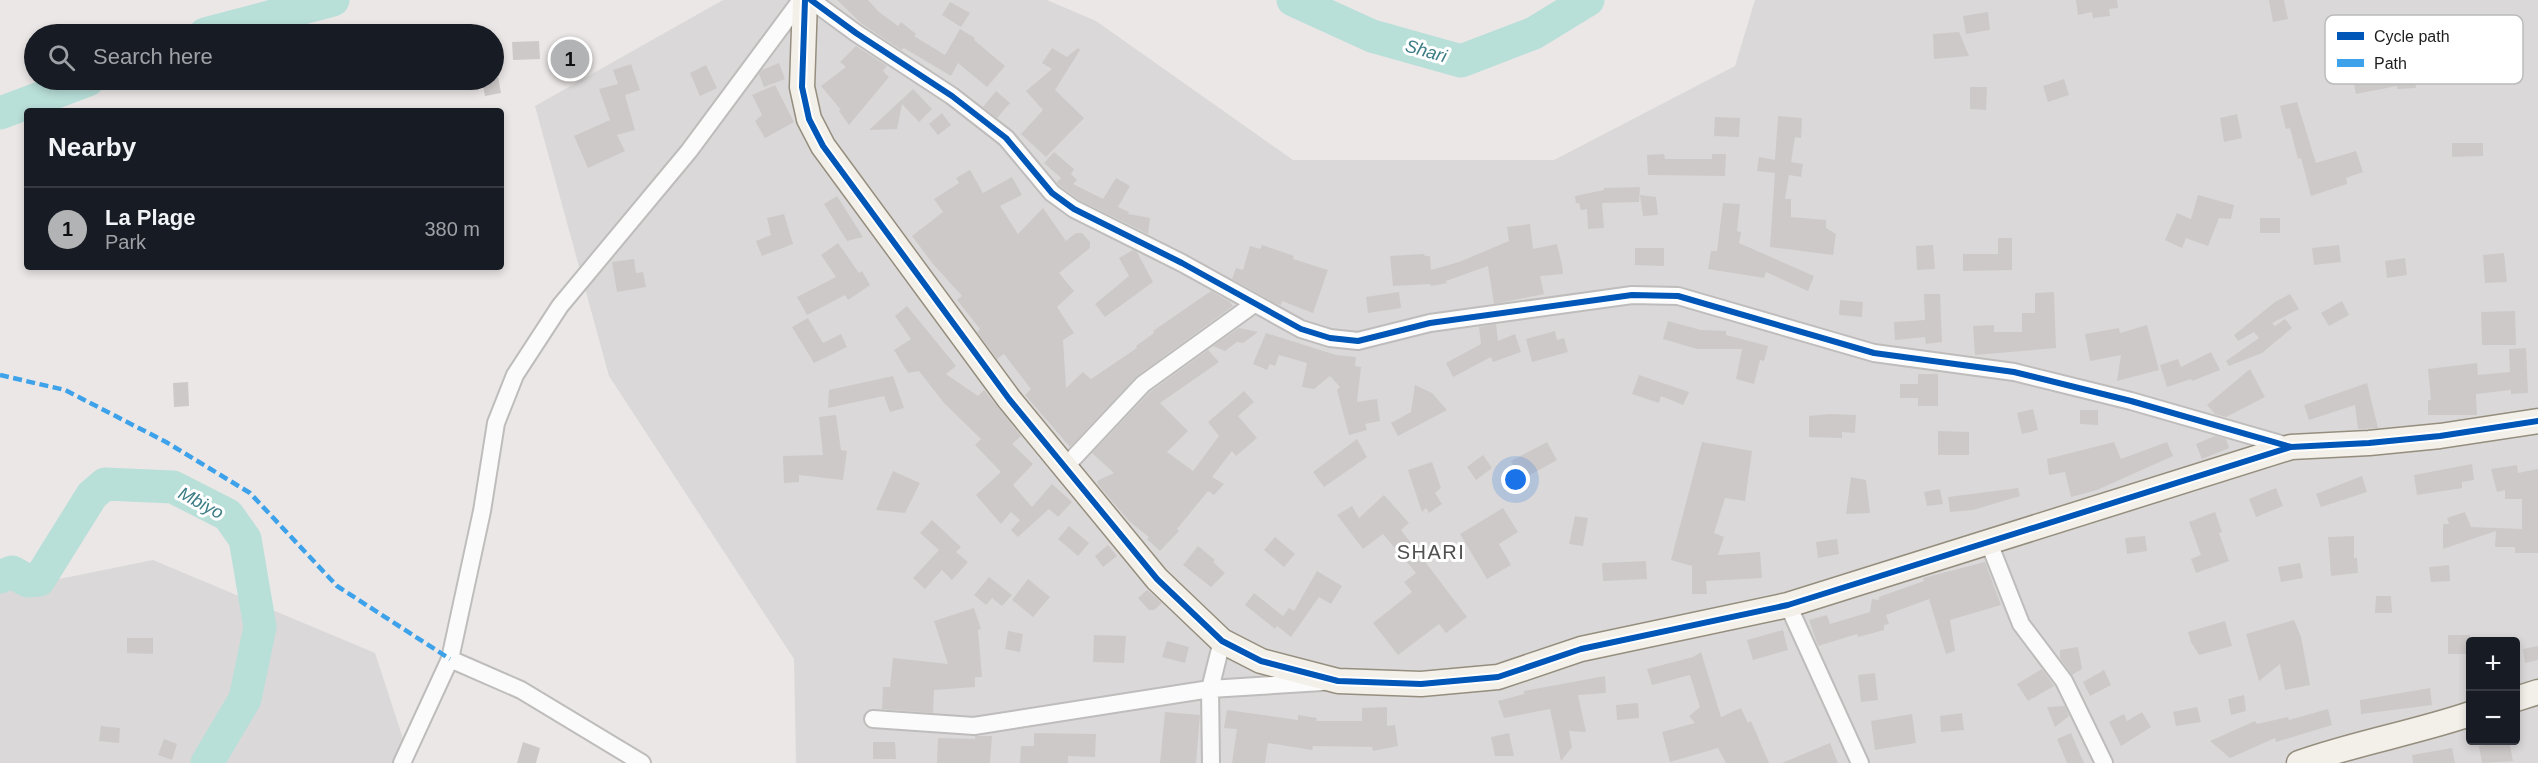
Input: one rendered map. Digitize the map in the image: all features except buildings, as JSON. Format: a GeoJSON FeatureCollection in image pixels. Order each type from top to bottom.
{"type":"FeatureCollection","features":[{"type":"Feature","properties":{"kind":"street"},"geometry":{"type":"LineString","coordinates":[[803,0],[802,87],[809,119],[823,146],[995,380],[1157,579],[1222,641],[1261,661],[1338,681]]}},
{"type":"Feature","properties":{"kind":"street"},"geometry":{"type":"LineString","coordinates":[[402,763],[450,659],[482,511],[496,423],[515,375],[560,306],[689,151],[803,0]]}},
{"type":"Feature","properties":{"kind":"street"},"geometry":{"type":"LineString","coordinates":[[811,0],[856,33],[952,96],[1006,138],[1052,192],[1074,209],[1182,263],[1301,329],[1330,338],[1358,340],[1430,324],[1632,295],[1678,296],[1874,353],[2014,372],[2131,401],[2291,447]]}},
{"type":"Feature","properties":{"kind":"street"},"geometry":{"type":"LineString","coordinates":[[1065,467],[1143,384],[1254,304]]}},
{"type":"Feature","properties":{"kind":"street"},"geometry":{"type":"LineString","coordinates":[[873,719],[974,726],[1210,690],[1338,681],[1421,684],[1498,677],[1581,650],[1788,605],[2291,447],[2440,436],[2538,421]]}},
{"type":"Feature","properties":{"kind":"street"},"geometry":{"type":"LineString","coordinates":[[1989,543],[2021,624],[2064,681],[2104,763]]}},
{"type":"Feature","properties":{"kind":"street"},"geometry":{"type":"LineString","coordinates":[[1788,605],[1860,763]]}},
{"type":"Feature","properties":{"kind":"street"},"geometry":{"type":"LineString","coordinates":[[1211,763],[1210,690],[1222,641]]}},
{"type":"Feature","properties":{"kind":"street"},"geometry":{"type":"LineString","coordinates":[[450,659],[521,690],[642,763]]}},
{"type":"Feature","properties":{"kind":"street"},"geometry":{"type":"LineString","coordinates":[[2520,698],[2538,692]]}},
{"type":"Feature","properties":{"kind":"street"},"geometry":{"type":"LineString","coordinates":[[2299,763],[2340,748],[2466,715]]}},
{"type":"Feature","properties":{"kind":"shaded area"},"geometry":{"type":"Polygon","coordinates":[[[723,0],[1047,0],[1096,21],[1293,160],[1554,160],[1735,66],[1755,0],[2538,0],[2538,763],[796,763],[794,659],[609,376],[535,106],[723,0]]]}},
{"type":"Feature","properties":{"kind":"shaded area"},"geometry":{"type":"Polygon","coordinates":[[[153,560],[375,653],[411,763],[0,763],[0,591],[153,560]]]}},
{"type":"Feature","properties":{"kind":"waterway","name":"Shari"},"geometry":{"type":"LineString","coordinates":[[243,24],[333,0]]}},
{"type":"Feature","properties":{"kind":"waterway","name":"Shari"},"geometry":{"type":"LineString","coordinates":[[1293,0],[1372,36],[1461,61],[1534,33],[1588,0]]}},
{"type":"Feature","properties":{"kind":"waterway","name":"Shari"},"geometry":{"type":"LineString","coordinates":[[0,113],[61,90]]}},
{"type":"Feature","properties":{"kind":"waterway","name":"Mbiyo"},"geometry":{"type":"LineString","coordinates":[[0,577],[12,572],[28,581],[39,580],[92,495],[105,484],[173,487],[228,515],[245,539],[260,627],[245,699],[207,763]]}},
{"type":"Feature","properties":{"kind":"marked path"},"geometry":{"type":"LineString","coordinates":[[0,375],[65,390],[166,442],[250,493],[337,586],[450,659]]}},
{"type":"Feature","properties":{"kind":"cycle path"},"geometry":{"type":"LineString","coordinates":[[805,0],[802,87],[809,119],[823,146],[1009,399],[1157,579],[1222,641],[1261,661],[1338,681],[1421,684],[1498,677],[1581,649],[1788,605],[2291,447],[2440,436],[2538,421]]}},
{"type":"Feature","properties":{"kind":"cycle path"},"geometry":{"type":"LineString","coordinates":[[811,0],[856,33],[952,96],[1006,138],[1052,193],[1074,209],[1182,263],[1301,329],[1330,338],[1358,341],[1430,323],[1632,295],[1678,296],[1874,353],[2014,372],[2131,401],[2291,447]]}},
{"type":"Feature","properties":{"kind":"place","name":"La Plage"},"geometry":{"type":"Point","coordinates":[570,59]}},
{"type":"Feature","properties":{"kind":"district","name":"SHARI"},"geometry":{"type":"Point","coordinates":[1431,552]}}]}
